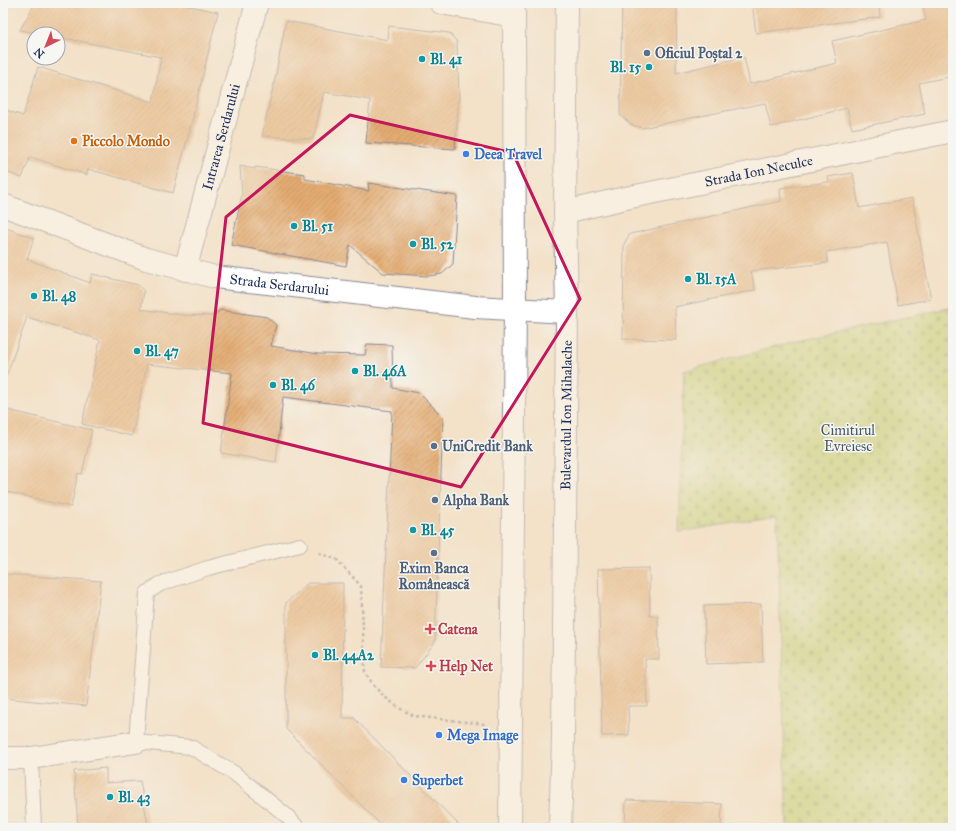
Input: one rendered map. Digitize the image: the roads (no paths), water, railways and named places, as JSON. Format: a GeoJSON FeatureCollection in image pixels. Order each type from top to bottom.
{"type":"FeatureCollection","features":[{"type":"Feature","properties":{"kind":"main road","name":"Intrarea Serdarului"},"geometry":{"type":"LineString","coordinates":[[185,270],[258,3]]}},
{"type":"Feature","properties":{"kind":"main road"},"geometry":{"type":"LineString","coordinates":[[441,3],[514,9],[515,309],[510,828]]}},
{"type":"Feature","properties":{"kind":"main road","name":"Bulevardul Ion Mihalache"},"geometry":{"type":"LineString","coordinates":[[560,828],[563,739],[567,312],[565,212],[567,3]]}},
{"type":"Feature","properties":{"kind":"main road","name":"Strada Ion Neculce"},"geometry":{"type":"LineString","coordinates":[[565,212],[621,199],[953,131]]}},
{"type":"Feature","properties":{"kind":"main road","name":"Strada Serdarului"},"geometry":{"type":"LineString","coordinates":[[3,205],[146,259],[216,277],[476,307],[567,312]]}},
{"type":"Feature","properties":{"kind":"main road"},"geometry":{"type":"LineString","coordinates":[[3,758],[30,758],[136,742]]}},
{"type":"Feature","properties":{"kind":"lane"},"geometry":{"type":"LineString","coordinates":[[298,828],[288,816],[234,773],[191,747],[136,742],[147,593],[160,584],[208,568],[300,545]]}},
{"type":"Feature","properties":{"kind":"lane"},"geometry":{"type":"LineString","coordinates":[[30,758],[34,828]]}},
{"type":"Feature","properties":{"kind":"place","name":"Oficiul Poștal 2"},"geometry":{"type":"Point","coordinates":[647,53]}},
{"type":"Feature","properties":{"kind":"place","name":"Bl. 41"},"geometry":{"type":"Point","coordinates":[422,59]}},
{"type":"Feature","properties":{"kind":"place","name":"Bl. 15"},"geometry":{"type":"Point","coordinates":[649,67]}},
{"type":"Feature","properties":{"kind":"place","name":"Piccolo Mondo"},"geometry":{"type":"Point","coordinates":[74,141]}},
{"type":"Feature","properties":{"kind":"place","name":"Deea Travel"},"geometry":{"type":"Point","coordinates":[466,154]}},
{"type":"Feature","properties":{"kind":"place","name":"Bl. 51"},"geometry":{"type":"Point","coordinates":[294,226]}},
{"type":"Feature","properties":{"kind":"place","name":"Bl. 52"},"geometry":{"type":"Point","coordinates":[413,244]}},
{"type":"Feature","properties":{"kind":"place","name":"Bl. 15A"},"geometry":{"type":"Point","coordinates":[688,279]}},
{"type":"Feature","properties":{"kind":"place","name":"Bl. 48"},"geometry":{"type":"Point","coordinates":[34,296]}},
{"type":"Feature","properties":{"kind":"place","name":"Bl. 47"},"geometry":{"type":"Point","coordinates":[137,351]}},
{"type":"Feature","properties":{"kind":"place","name":"Bl. 46A"},"geometry":{"type":"Point","coordinates":[355,371]}},
{"type":"Feature","properties":{"kind":"place","name":"Bl. 46"},"geometry":{"type":"Point","coordinates":[273,385]}},
{"type":"Feature","properties":{"kind":"place","name":"UniCredit Bank"},"geometry":{"type":"Point","coordinates":[434,446]}},
{"type":"Feature","properties":{"kind":"place","name":"Alpha Bank"},"geometry":{"type":"Point","coordinates":[435,500]}},
{"type":"Feature","properties":{"kind":"place","name":"Bl. 45"},"geometry":{"type":"Point","coordinates":[413,530]}},
{"type":"Feature","properties":{"kind":"place","name":"Exim Banca Românească"},"geometry":{"type":"Point","coordinates":[434,553]}},
{"type":"Feature","properties":{"kind":"place","name":"Catena"},"geometry":{"type":"Point","coordinates":[430,629]}},
{"type":"Feature","properties":{"kind":"place","name":"Bl. 44A2"},"geometry":{"type":"Point","coordinates":[315,655]}},
{"type":"Feature","properties":{"kind":"place","name":"Help Net"},"geometry":{"type":"Point","coordinates":[431,666]}},
{"type":"Feature","properties":{"kind":"place","name":"Mega Image"},"geometry":{"type":"Point","coordinates":[439,735]}},
{"type":"Feature","properties":{"kind":"place","name":"Superbet"},"geometry":{"type":"Point","coordinates":[404,780]}},
{"type":"Feature","properties":{"kind":"place","name":"Bl. 43"},"geometry":{"type":"Point","coordinates":[110,797]}},
{"type":"Feature","properties":{"kind":"park label","name":"Cimitirul Evreiesc"},"geometry":{"type":"Point","coordinates":[848,438]}}]}
